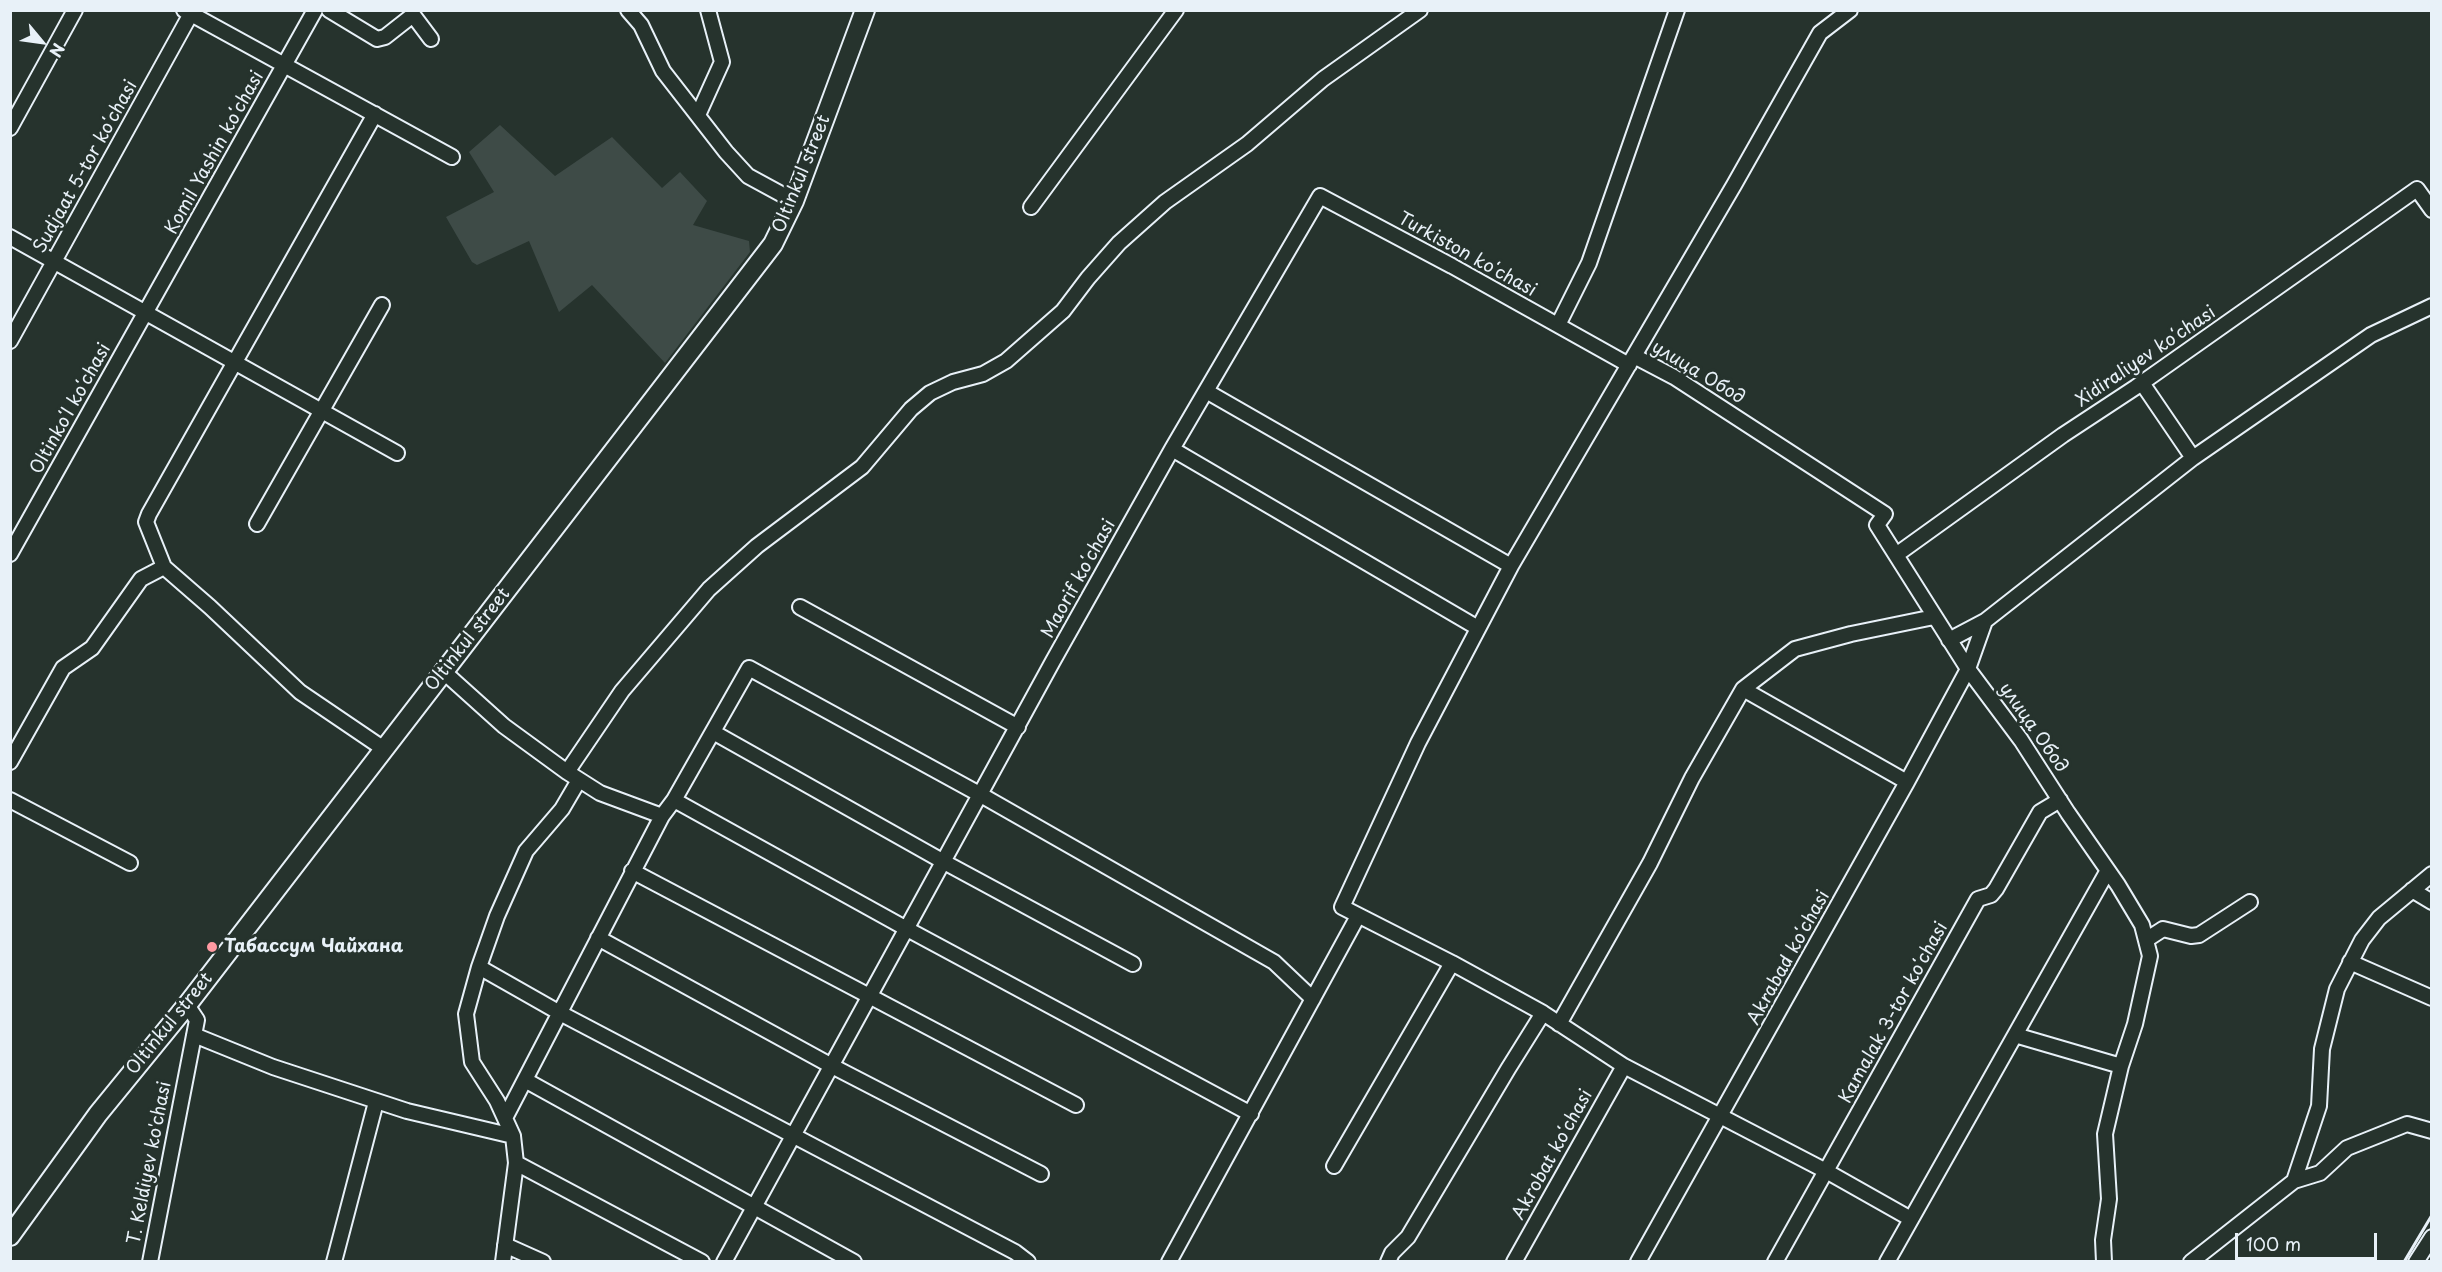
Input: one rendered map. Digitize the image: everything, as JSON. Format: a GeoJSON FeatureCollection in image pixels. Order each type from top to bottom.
{"type":"FeatureCollection","features":[{"type":"Feature","properties":{"kind":"main road","name":"Oltinkul street"},"geometry":{"type":"LineString","coordinates":[[10,1236],[98,1114],[187,1005],[773,244],[794,201],[865,10]]}},
{"type":"Feature","properties":{"kind":"street"},"geometry":{"type":"LineString","coordinates":[[10,128],[75,10]]}},
{"type":"Feature","properties":{"kind":"street","name":"Komil Yashin koʻchasi"},"geometry":{"type":"LineString","coordinates":[[146,312],[315,10]]}},
{"type":"Feature","properties":{"kind":"street"},"geometry":{"type":"LineString","coordinates":[[329,10],[377,39],[385,37],[413,15],[417,16],[431,39]]}},
{"type":"Feature","properties":{"kind":"street"},"geometry":{"type":"LineString","coordinates":[[628,10],[641,26],[663,71],[748,176],[794,201]]}},
{"type":"Feature","properties":{"kind":"street"},"geometry":{"type":"LineString","coordinates":[[698,115],[722,62],[708,10]]}},
{"type":"Feature","properties":{"kind":"street"},"geometry":{"type":"LineString","coordinates":[[1031,207],[1176,10]]}},
{"type":"Feature","properties":{"kind":"street"},"geometry":{"type":"LineString","coordinates":[[567,772],[622,692],[709,589],[757,546],[862,467],[911,409],[930,393],[953,382],[983,374],[1006,361],[1063,311],[1119,243],[1165,202],[1247,144],[1323,78],[1420,10]]}},
{"type":"Feature","properties":{"kind":"street"},"geometry":{"type":"LineString","coordinates":[[1631,361],[1558,325],[1589,263],[1677,10]]}},
{"type":"Feature","properties":{"kind":"street"},"geometry":{"type":"LineString","coordinates":[[1850,10],[1820,33],[1511,566],[1418,743],[1342,907],[1543,1013],[1624,1066],[1826,1170],[1911,1219]]}},
{"type":"Feature","properties":{"kind":"street"},"geometry":{"type":"LineString","coordinates":[[189,12],[452,157]]}},
{"type":"Feature","properties":{"kind":"street","name":"Sudjaat 5-tor koʻchasi"},"geometry":{"type":"LineString","coordinates":[[10,341],[189,12]]}},
{"type":"Feature","properties":{"kind":"street"},"geometry":{"type":"LineString","coordinates":[[375,114],[146,522],[164,567],[300,692],[384,749]]}},
{"type":"Feature","properties":{"kind":"street","name":"Xidiraliyev koʻchasi"},"geometry":{"type":"LineString","coordinates":[[1896,555],[2063,435],[2417,189],[2432,210]]}},
{"type":"Feature","properties":{"kind":"street","name":"Turkiston koʻchasi"},"geometry":{"type":"LineString","coordinates":[[1172,449],[1320,196],[1558,325]]}},
{"type":"Feature","properties":{"kind":"street"},"geometry":{"type":"LineString","coordinates":[[10,237],[397,453]]}},
{"type":"Feature","properties":{"kind":"street"},"geometry":{"type":"LineString","coordinates":[[257,524],[382,304]]}},
{"type":"Feature","properties":{"kind":"street"},"geometry":{"type":"LineString","coordinates":[[1949,640],[1985,621],[2193,458],[2371,335],[2432,306]]}},
{"type":"Feature","properties":{"kind":"street","name":"Oltinkoʻl koʻchasi"},"geometry":{"type":"LineString","coordinates":[[10,554],[146,312]]}},
{"type":"Feature","properties":{"kind":"street","name":"улица Обод"},"geometry":{"type":"LineString","coordinates":[[1631,361],[1683,383],[1886,514],[1877,525],[1968,669],[2021,740],[2107,872],[2118,885],[2142,925],[2150,956],[2135,1024],[2121,1066],[2105,1134],[2109,1198],[2103,1240],[2103,1262]]}},
{"type":"Feature","properties":{"kind":"street"},"geometry":{"type":"LineString","coordinates":[[2142,382],[2193,458]]}},
{"type":"Feature","properties":{"kind":"street"},"geometry":{"type":"LineString","coordinates":[[1206,391],[1511,566]]}},
{"type":"Feature","properties":{"kind":"street"},"geometry":{"type":"LineString","coordinates":[[1172,449],[1478,628]]}},
{"type":"Feature","properties":{"kind":"street","name":"Maorif koʻchasi"},"geometry":{"type":"LineString","coordinates":[[724,1262],[830,1065],[1172,449]]}},
{"type":"Feature","properties":{"kind":"street"},"geometry":{"type":"LineString","coordinates":[[10,762],[63,668],[92,648],[141,579],[164,567]]}},
{"type":"Feature","properties":{"kind":"street"},"geometry":{"type":"LineString","coordinates":[[800,607],[1018,728]]}},
{"type":"Feature","properties":{"kind":"street"},"geometry":{"type":"LineString","coordinates":[[1559,1024],[1650,863],[1692,778],[1743,689],[1795,650],[1851,634],[1934,616]]}},
{"type":"Feature","properties":{"kind":"street","name":"Akrabad koʻchasi"},"geometry":{"type":"LineString","coordinates":[[1638,1262],[1907,782],[1968,669],[1985,621]]}},
{"type":"Feature","properties":{"kind":"street"},"geometry":{"type":"LineString","coordinates":[[505,1118],[632,870],[749,668],[981,795],[1274,962],[1313,999]]}},
{"type":"Feature","properties":{"kind":"street"},"geometry":{"type":"LineString","coordinates":[[444,672],[504,726],[579,780],[600,793],[662,816]]}},
{"type":"Feature","properties":{"kind":"street"},"geometry":{"type":"LineString","coordinates":[[1743,689],[1907,782]]}},
{"type":"Feature","properties":{"kind":"street"},"geometry":{"type":"LineString","coordinates":[[713,732],[944,862],[1133,964]]}},
{"type":"Feature","properties":{"kind":"street"},"geometry":{"type":"LineString","coordinates":[[503,1262],[516,1163],[513,1136],[472,1062],[466,1014],[497,916],[526,851],[562,809],[579,780]]}},
{"type":"Feature","properties":{"kind":"street"},"geometry":{"type":"LineString","coordinates":[[10,800],[130,863]]}},
{"type":"Feature","properties":{"kind":"street"},"geometry":{"type":"LineString","coordinates":[[674,800],[907,929],[1251,1114]]}},
{"type":"Feature","properties":{"kind":"street","name":"Kamalak 3-tor koʻchasi"},"geometry":{"type":"LineString","coordinates":[[1775,1262],[1978,899],[1991,895],[1996,889],[2040,812],[2060,800]]}},
{"type":"Feature","properties":{"kind":"street"},"geometry":{"type":"LineString","coordinates":[[632,870],[1076,1105]]}},
{"type":"Feature","properties":{"kind":"street"},"geometry":{"type":"LineString","coordinates":[[1887,1262],[2107,872]]}},
{"type":"Feature","properties":{"kind":"street"},"geometry":{"type":"LineString","coordinates":[[2294,1181],[2319,1106],[2322,1049],[2337,989],[2362,940],[2379,918],[2432,874]]}},
{"type":"Feature","properties":{"kind":"street"},"geometry":{"type":"LineString","coordinates":[[2412,890],[2432,902]]}},
{"type":"Feature","properties":{"kind":"street"},"geometry":{"type":"LineString","coordinates":[[2146,940],[2163,929],[2191,936],[2199,934],[2250,902]]}},
{"type":"Feature","properties":{"kind":"street"},"geometry":{"type":"LineString","coordinates":[[1169,1262],[1358,916]]}},
{"type":"Feature","properties":{"kind":"street"},"geometry":{"type":"LineString","coordinates":[[598,938],[830,1065],[1041,1174]]}},
{"type":"Feature","properties":{"kind":"street"},"geometry":{"type":"LineString","coordinates":[[2350,962],[2432,998]]}},
{"type":"Feature","properties":{"kind":"street"},"geometry":{"type":"LineString","coordinates":[[1334,1166],[1452,963]]}},
{"type":"Feature","properties":{"kind":"street"},"geometry":{"type":"LineString","coordinates":[[479,967],[560,1013],[792,1135],[1012,1257],[1028,1262]]}},
{"type":"Feature","properties":{"kind":"street","name":"T. Keldiyev ko'chasi"},"geometry":{"type":"LineString","coordinates":[[150,1262],[197,1020],[187,1005]]}},
{"type":"Feature","properties":{"kind":"street"},"geometry":{"type":"LineString","coordinates":[[1388,1262],[1392,1252],[1408,1237],[1543,1013]]}},
{"type":"Feature","properties":{"kind":"street"},"geometry":{"type":"LineString","coordinates":[[194,1035],[273,1067],[407,1112],[513,1136]]}},
{"type":"Feature","properties":{"kind":"street"},"geometry":{"type":"LineString","coordinates":[[2015,1035],[2121,1066]]}},
{"type":"Feature","properties":{"kind":"street","name":"Akrobat koʻchasi"},"geometry":{"type":"LineString","coordinates":[[1514,1262],[1624,1066]]}},
{"type":"Feature","properties":{"kind":"street"},"geometry":{"type":"LineString","coordinates":[[525,1080],[755,1205],[854,1262]]}},
{"type":"Feature","properties":{"kind":"street"},"geometry":{"type":"LineString","coordinates":[[334,1262],[376,1102]]}},
{"type":"Feature","properties":{"kind":"street"},"geometry":{"type":"LineString","coordinates":[[2191,1262],[2294,1181],[2320,1173],[2347,1148],[2407,1124],[2432,1131]]}},
{"type":"Feature","properties":{"kind":"street"},"geometry":{"type":"LineString","coordinates":[[516,1163],[702,1262]]}},
{"type":"Feature","properties":{"kind":"street"},"geometry":{"type":"LineString","coordinates":[[2416,1262],[2432,1237]]}},
{"type":"Feature","properties":{"kind":"street"},"geometry":{"type":"LineString","coordinates":[[505,1245],[543,1262]]}},
{"type":"Feature","properties":{"kind":"shaded area"},"geometry":{"type":"Polygon","coordinates":[[[500,125],[555,176],[612,137],[662,188],[680,172],[707,201],[693,225],[749,241],[750,252],[665,363],[592,285],[559,312],[529,241],[477,265],[472,262],[446,217],[494,192],[469,152],[500,125]]]}},
{"type":"Feature","properties":{"kind":"railway"},"geometry":{"type":"LineString","coordinates":[[2404,1262],[2432,1215]]}},
{"type":"Feature","properties":{"kind":"place","name":"Табассум Чайхана"},"geometry":{"type":"Point","coordinates":[212,947]}}]}
